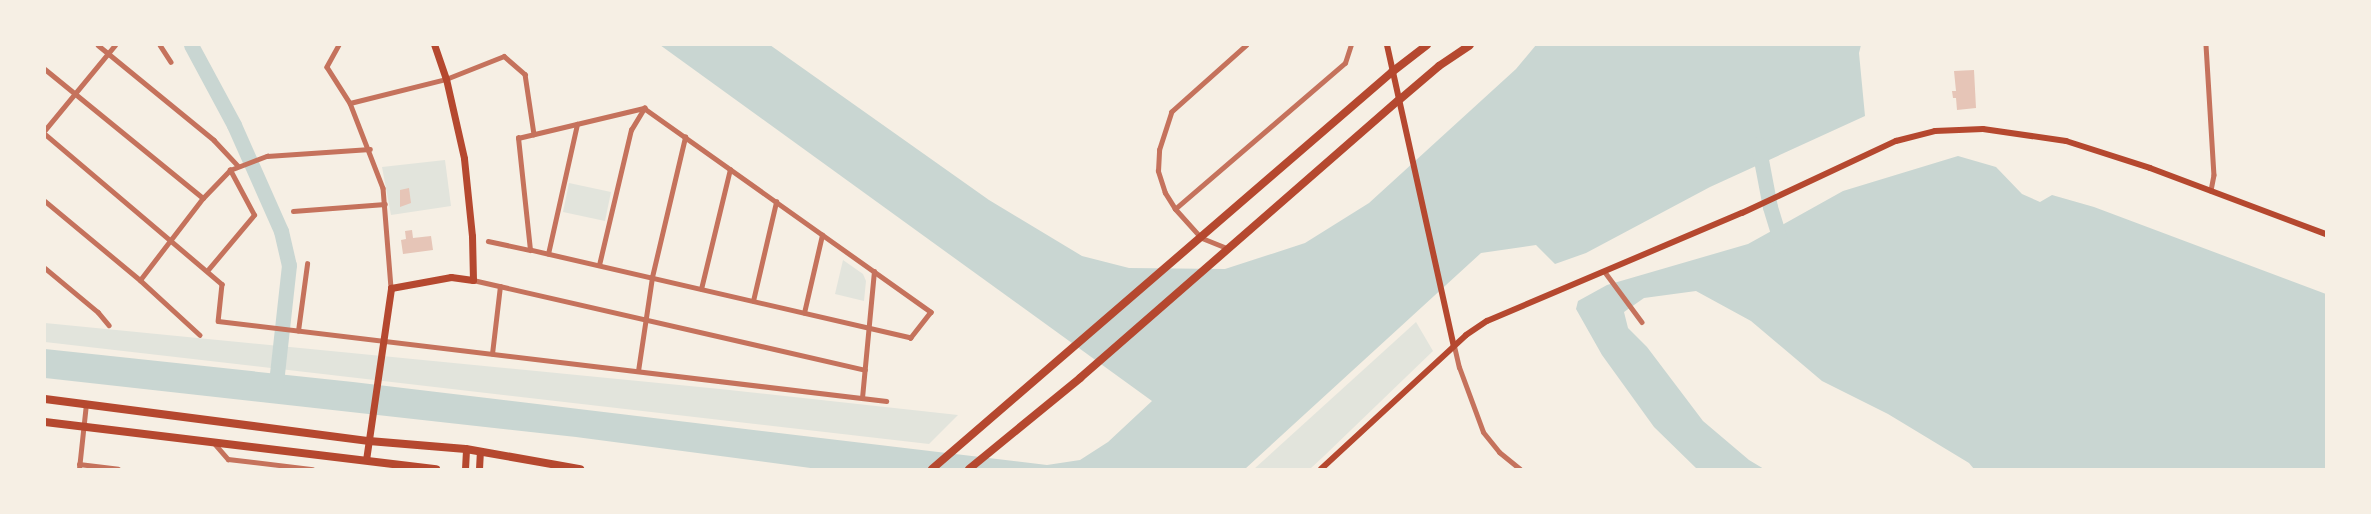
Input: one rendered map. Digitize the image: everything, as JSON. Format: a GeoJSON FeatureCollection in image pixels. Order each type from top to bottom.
{"type":"FeatureCollection","features":[{"type":"Feature","properties":{"kind":"highway"},"geometry":{"type":"LineString","coordinates":[[932,469],[1392,72],[1427,45]]}},
{"type":"Feature","properties":{"kind":"highway"},"geometry":{"type":"LineString","coordinates":[[969,469],[1080,378],[1439,66],[1470,45]]}},
{"type":"Feature","properties":{"kind":"highway"},"geometry":{"type":"LineString","coordinates":[[45,399],[369,441],[466,449],[580,469]]}},
{"type":"Feature","properties":{"kind":"highway"},"geometry":{"type":"LineString","coordinates":[[45,422],[213,442],[365,464],[436,469]]}},
{"type":"Feature","properties":{"kind":"main road"},"geometry":{"type":"LineString","coordinates":[[365,464],[381,342],[391,288],[451,277],[473,280],[472,236],[464,158],[446,79],[434,45]]}},
{"type":"Feature","properties":{"kind":"main road"},"geometry":{"type":"LineString","coordinates":[[1387,45],[1454,346]]}},
{"type":"Feature","properties":{"kind":"main road"},"geometry":{"type":"LineString","coordinates":[[1321,469],[1454,346],[1486,321],[1742,213],[1896,141],[1935,132],[1983,129],[2066,141],[2326,234]]}},
{"type":"Feature","properties":{"kind":"main road"},"geometry":{"type":"LineString","coordinates":[[465,469],[466,449]]}},
{"type":"Feature","properties":{"kind":"main road"},"geometry":{"type":"LineString","coordinates":[[479,469],[480,451]]}},
{"type":"Feature","properties":{"kind":"street"},"geometry":{"type":"LineString","coordinates":[[98,45],[214,140],[240,165]]}},
{"type":"Feature","properties":{"kind":"street"},"geometry":{"type":"LineString","coordinates":[[115,45],[45,132],[222,284],[218,321],[886,401]]}},
{"type":"Feature","properties":{"kind":"street"},"geometry":{"type":"LineString","coordinates":[[160,45],[171,62]]}},
{"type":"Feature","properties":{"kind":"street"},"geometry":{"type":"LineString","coordinates":[[339,45],[327,67],[350,103],[370,149],[383,188],[391,288]]}},
{"type":"Feature","properties":{"kind":"street"},"geometry":{"type":"LineString","coordinates":[[1226,250],[1201,238],[1175,209],[1165,193],[1158,171],[1161,137],[1168,118],[1196,88],[1246,45]]}},
{"type":"Feature","properties":{"kind":"street"},"geometry":{"type":"LineString","coordinates":[[1175,209],[1345,63],[1351,45]]}},
{"type":"Feature","properties":{"kind":"street"},"geometry":{"type":"LineString","coordinates":[[2206,45],[2214,175],[2211,191]]}},
{"type":"Feature","properties":{"kind":"street"},"geometry":{"type":"LineString","coordinates":[[350,103],[446,79],[504,56],[525,74],[534,134]]}},
{"type":"Feature","properties":{"kind":"street"},"geometry":{"type":"LineString","coordinates":[[45,69],[203,198]]}},
{"type":"Feature","properties":{"kind":"street"},"geometry":{"type":"LineString","coordinates":[[488,241],[911,338],[931,312],[644,108],[518,138],[530,250]]}},
{"type":"Feature","properties":{"kind":"street"},"geometry":{"type":"LineString","coordinates":[[599,265],[631,130],[644,108]]}},
{"type":"Feature","properties":{"kind":"street"},"geometry":{"type":"LineString","coordinates":[[548,254],[577,124]]}},
{"type":"Feature","properties":{"kind":"street"},"geometry":{"type":"LineString","coordinates":[[638,371],[652,277],[685,137]]}},
{"type":"Feature","properties":{"kind":"street"},"geometry":{"type":"LineString","coordinates":[[140,280],[203,198],[230,170],[262,158],[370,149]]}},
{"type":"Feature","properties":{"kind":"street"},"geometry":{"type":"LineString","coordinates":[[701,289],[730,169]]}},
{"type":"Feature","properties":{"kind":"street"},"geometry":{"type":"LineString","coordinates":[[207,271],[254,215],[230,170]]}},
{"type":"Feature","properties":{"kind":"street"},"geometry":{"type":"LineString","coordinates":[[45,201],[140,280],[200,335]]}},
{"type":"Feature","properties":{"kind":"street"},"geometry":{"type":"LineString","coordinates":[[753,301],[776,202]]}},
{"type":"Feature","properties":{"kind":"street"},"geometry":{"type":"LineString","coordinates":[[293,211],[385,204]]}},
{"type":"Feature","properties":{"kind":"street"},"geometry":{"type":"LineString","coordinates":[[804,313],[822,235]]}},
{"type":"Feature","properties":{"kind":"street"},"geometry":{"type":"LineString","coordinates":[[298,331],[307,264]]}},
{"type":"Feature","properties":{"kind":"street"},"geometry":{"type":"LineString","coordinates":[[45,268],[98,312],[109,325]]}},
{"type":"Feature","properties":{"kind":"street"},"geometry":{"type":"LineString","coordinates":[[862,398],[874,272]]}},
{"type":"Feature","properties":{"kind":"street"},"geometry":{"type":"LineString","coordinates":[[1605,272],[1642,322]]}},
{"type":"Feature","properties":{"kind":"street"},"geometry":{"type":"LineString","coordinates":[[473,280],[865,370]]}},
{"type":"Feature","properties":{"kind":"street"},"geometry":{"type":"LineString","coordinates":[[492,354],[500,286]]}},
{"type":"Feature","properties":{"kind":"street"},"geometry":{"type":"LineString","coordinates":[[1454,346],[1472,407],[1483,432],[1499,452],[1520,469]]}},
{"type":"Feature","properties":{"kind":"street"},"geometry":{"type":"LineString","coordinates":[[86,403],[79,466],[118,469]]}},
{"type":"Feature","properties":{"kind":"street"},"geometry":{"type":"LineString","coordinates":[[213,442],[228,459],[312,469]]}},
{"type":"Feature","properties":{"kind":"shaded area"},"geometry":{"type":"Polygon","coordinates":[[[660,45],[770,45],[989,200],[1082,256],[1129,268],[1225,269],[1305,243],[1369,203],[1516,69],[1536,45],[1861,45],[1859,53],[1865,116],[1710,187],[1586,253],[1555,264],[1536,245],[1481,253],[1245,469],[818,469],[576,437],[45,378],[45,349],[353,382],[1047,465],[1080,460],[1108,442],[1152,401],[660,45]]]}},
{"type":"Feature","properties":{"kind":"shaded area"},"geometry":{"type":"Polygon","coordinates":[[[1958,156],[1996,167],[2022,194],[2040,202],[2052,195],[2094,207],[2326,294],[2326,469],[1974,469],[1969,463],[1888,414],[1822,381],[1751,321],[1696,291],[1644,298],[1624,312],[1628,328],[1647,347],[1703,421],[1749,460],[1764,469],[1697,469],[1654,427],[1602,355],[1576,309],[1578,301],[1607,285],[1748,244],[1843,191],[1958,156]]]}},
{"type":"Feature","properties":{"kind":"shaded area"},"geometry":{"type":"Polygon","coordinates":[[[445,160],[451,206],[391,215],[382,167],[445,160]]]}},
{"type":"Feature","properties":{"kind":"shaded area"},"geometry":{"type":"Polygon","coordinates":[[[569,183],[611,192],[605,221],[563,212],[569,183]]]}},
{"type":"Feature","properties":{"kind":"shaded area"},"geometry":{"type":"Polygon","coordinates":[[[843,260],[863,274],[866,281],[864,301],[835,294],[843,260]]]}},
{"type":"Feature","properties":{"kind":"shaded area"},"geometry":{"type":"Polygon","coordinates":[[[1416,322],[1433,351],[1310,469],[1254,469],[1416,322]]]}},
{"type":"Feature","properties":{"kind":"shaded area"},"geometry":{"type":"Polygon","coordinates":[[[45,323],[720,389],[958,415],[929,444],[45,342],[45,323]]]}},
{"type":"Feature","properties":{"kind":"building"},"geometry":{"type":"Polygon","coordinates":[[[1974,70],[1976,108],[1957,110],[1956,98],[1953,98],[1952,91],[1956,91],[1954,71],[1974,70]]]}},
{"type":"Feature","properties":{"kind":"building"},"geometry":{"type":"Polygon","coordinates":[[[409,188],[411,203],[400,207],[400,190],[409,188]]]}},
{"type":"Feature","properties":{"kind":"building"},"geometry":{"type":"Polygon","coordinates":[[[412,230],[413,238],[431,236],[433,250],[403,254],[401,240],[406,239],[405,231],[412,230]]]}},
{"type":"Feature","properties":{"kind":"waterway"},"geometry":{"type":"LineString","coordinates":[[191,45],[234,125],[281,231],[289,265],[276,383]]}},
{"type":"Feature","properties":{"kind":"waterway"},"geometry":{"type":"LineString","coordinates":[[1758,144],[1770,207],[1782,246]]}}]}
